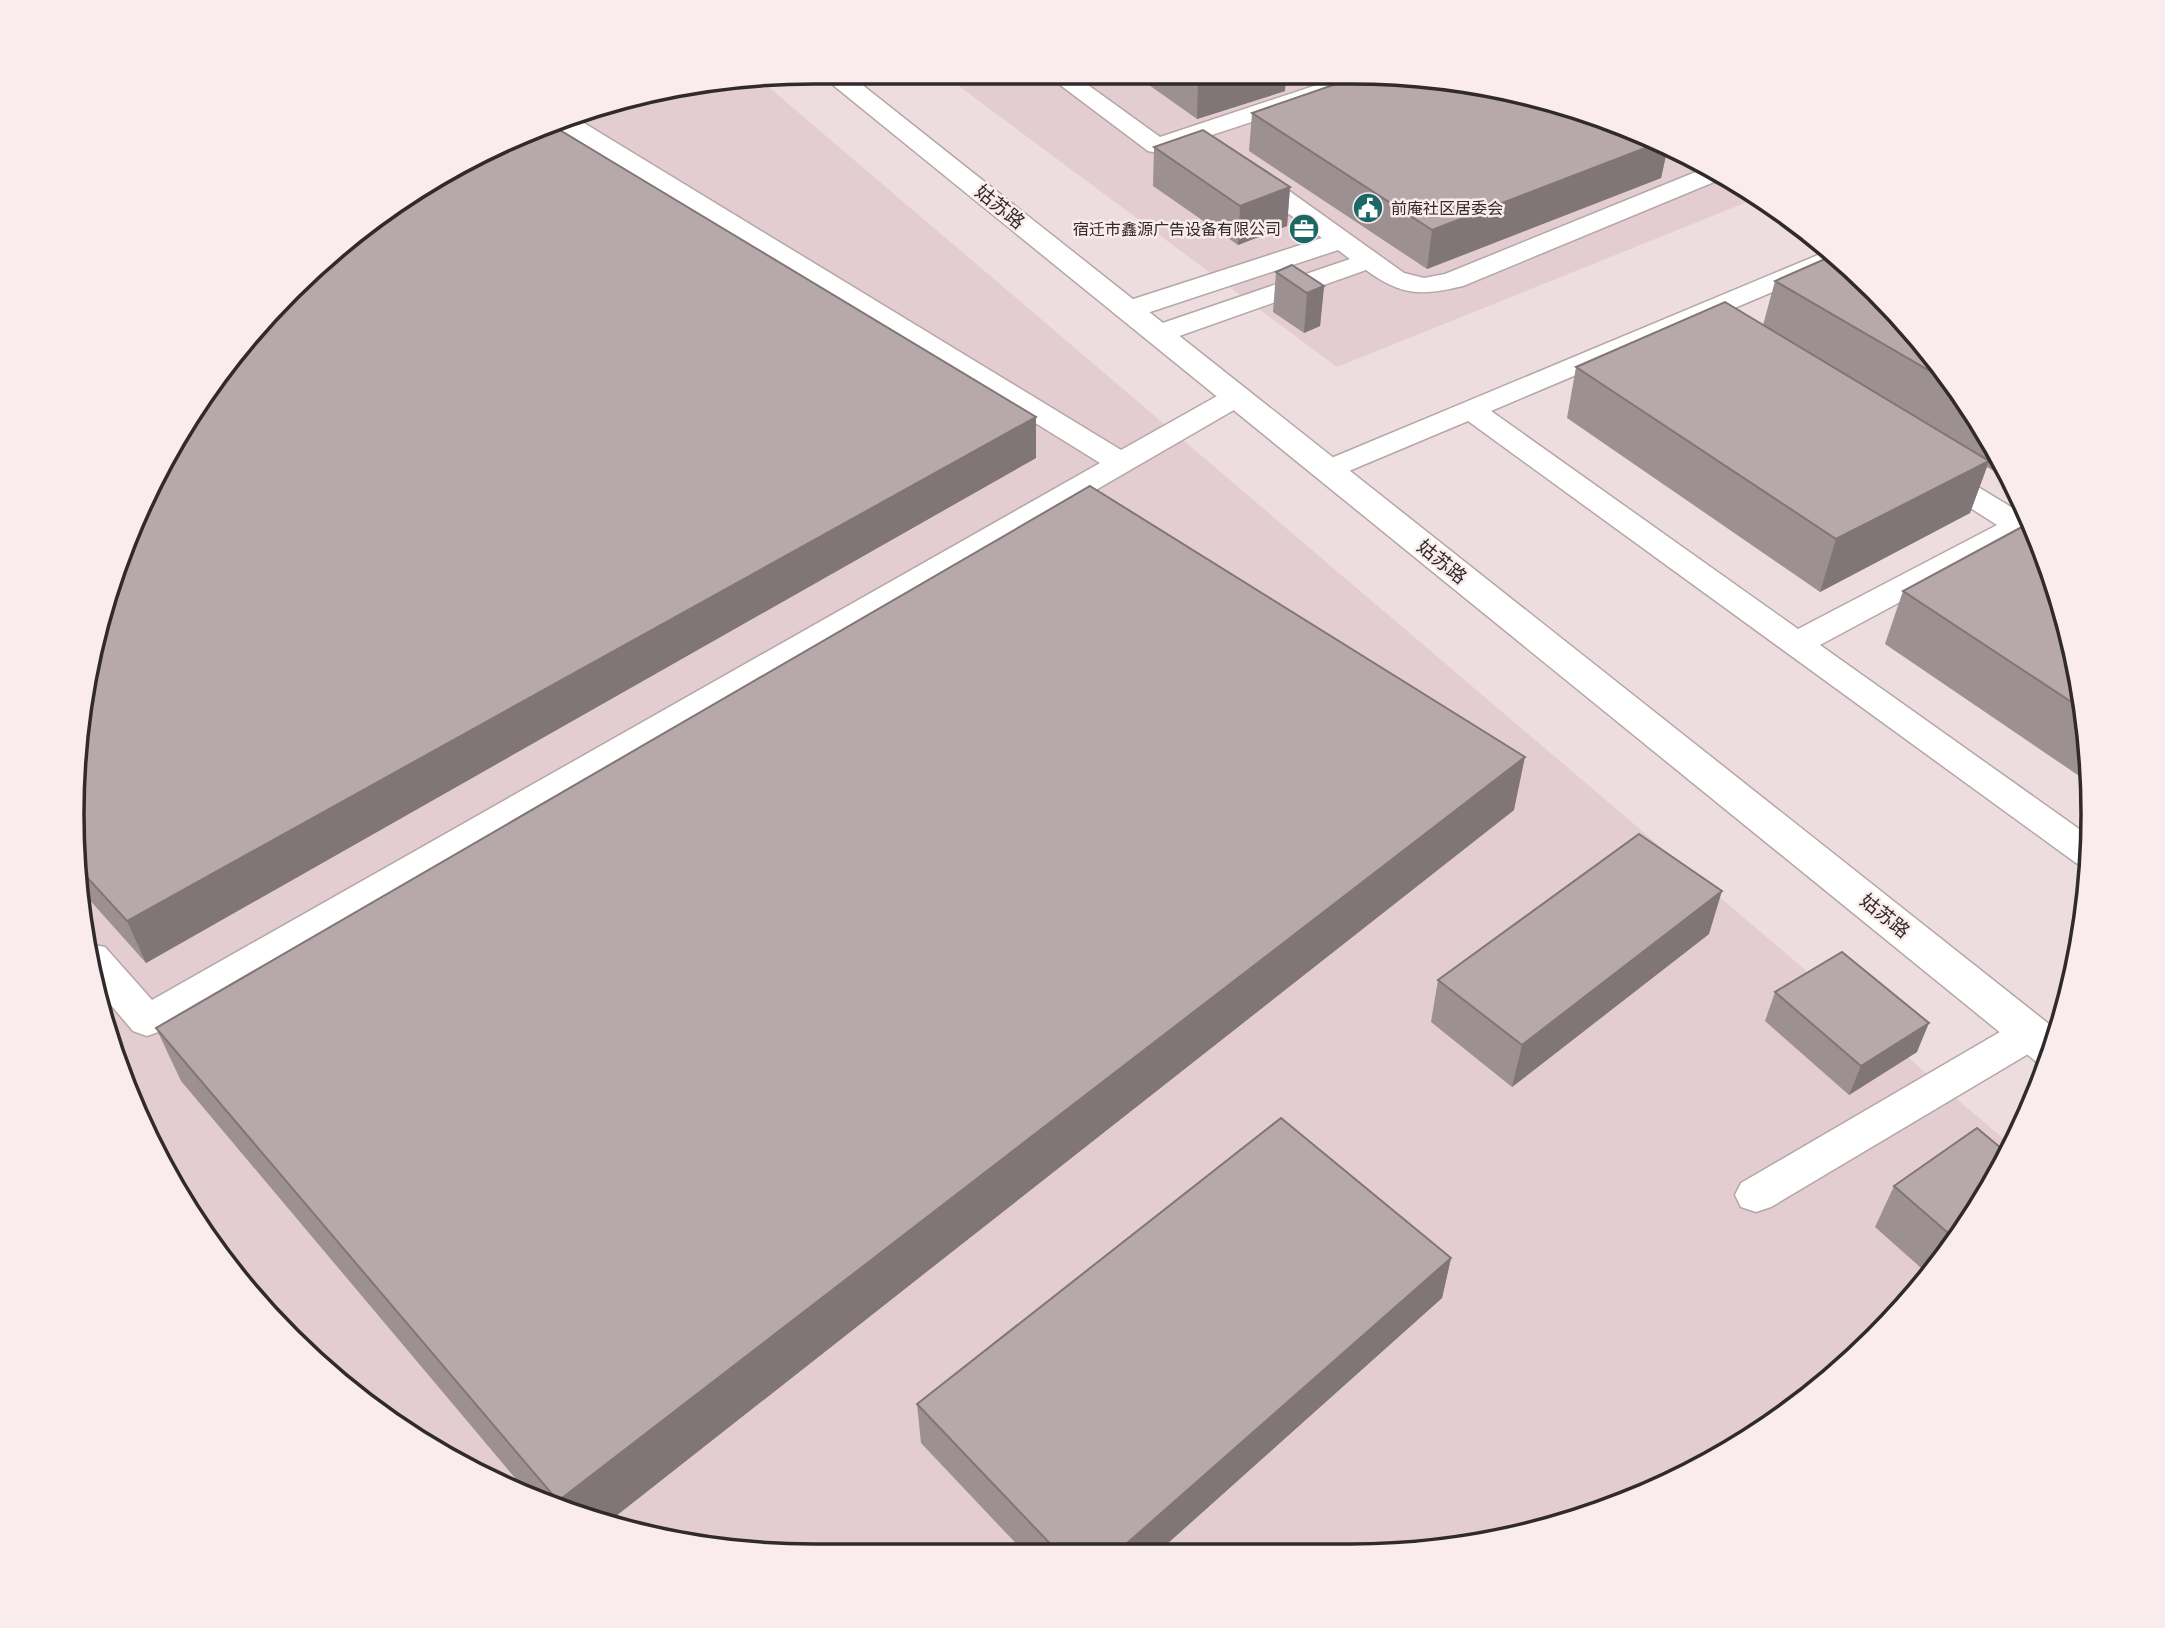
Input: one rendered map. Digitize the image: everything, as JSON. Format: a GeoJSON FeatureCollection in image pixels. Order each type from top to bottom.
{"type":"FeatureCollection","features":[{"type":"Feature","properties":{"kind":"street","name":"姑苏路"},"geometry":{"type":"LineString","coordinates":[[845,84],[2043,1042]]}},
{"type":"Feature","properties":{"kind":"lane"},"geometry":{"type":"LineString","coordinates":[[1071,84],[1157,146],[1345,84]]}},
{"type":"Feature","properties":{"kind":"lane"},"geometry":{"type":"LineString","coordinates":[[1310,84],[1322,92]]}},
{"type":"Feature","properties":{"kind":"lane"},"geometry":{"type":"LineString","coordinates":[[572,126],[1121,463]]}},
{"type":"Feature","properties":{"kind":"lane"},"geometry":{"type":"LineString","coordinates":[[1240,167],[1368,261],[1406,285],[1423,287],[1439,285],[1706,176]]}},
{"type":"Feature","properties":{"kind":"lane"},"geometry":{"type":"LineString","coordinates":[[1128,310],[1339,241]]}},
{"type":"Feature","properties":{"kind":"lane"},"geometry":{"type":"LineString","coordinates":[[1327,470],[1470,410],[1696,326],[1826,260]]}},
{"type":"Feature","properties":{"kind":"lane"},"geometry":{"type":"LineString","coordinates":[[1158,334],[1368,261]]}},
{"type":"Feature","properties":{"kind":"lane"},"geometry":{"type":"LineString","coordinates":[[101,967],[147,1021],[1236,397]]}},
{"type":"Feature","properties":{"kind":"lane"},"geometry":{"type":"LineString","coordinates":[[1470,410],[2080,847]]}},
{"type":"Feature","properties":{"kind":"lane"},"geometry":{"type":"LineString","coordinates":[[1916,461],[2019,522]]}},
{"type":"Feature","properties":{"kind":"lane"},"geometry":{"type":"LineString","coordinates":[[1796,644],[2023,530]]}},
{"type":"Feature","properties":{"kind":"lane"},"geometry":{"type":"LineString","coordinates":[[1756,1195],[2043,1042]]}},
{"type":"Feature","properties":{"kind":"shaded area"},"geometry":{"type":"Polygon","coordinates":[[[956,84],[1351,84],[1446,90],[1540,109],[1586,123],[1674,159],[1748,202],[1337,367],[956,84]]]}},
{"type":"Feature","properties":{"kind":"shaded area"},"geometry":{"type":"Polygon","coordinates":[[[767,86],[2005,1140],[1958,1220],[1930,1258],[1900,1295],[1832,1363],[1757,1421],[1716,1446],[1674,1469],[1586,1505],[1540,1519],[1446,1538],[1351,1544],[814,1544],[719,1538],[625,1519],[579,1505],[491,1469],[408,1421],[370,1393],[333,1363],[265,1295],[207,1220],[159,1137],[140,1093],[123,1049],[98,956],[90,909],[85,840],[431,193],[491,159],[579,123],[672,98],[767,86]]]}},
{"type":"Feature","properties":{"kind":"building"},"geometry":{"type":"Polygon","coordinates":[[[1336,84],[1446,90],[1540,109],[1586,123],[1647,147],[1432,230],[1252,113],[1336,84]]]}},
{"type":"Feature","properties":{"kind":"building"},"geometry":{"type":"Polygon","coordinates":[[[560,130],[1036,417],[127,921],[87,878],[84,814],[86,766],[90,719],[109,625],[123,579],[159,491],[207,408],[265,333],[333,265],[408,207],[449,182],[491,159],[560,130]]]}},
{"type":"Feature","properties":{"kind":"building"},"geometry":{"type":"Polygon","coordinates":[[[1203,130],[1290,187],[1240,206],[1154,147],[1203,130]]]}},
{"type":"Feature","properties":{"kind":"building"},"geometry":{"type":"Polygon","coordinates":[[[1825,259],[1867,298],[1931,372],[1775,281],[1825,259]]]}},
{"type":"Feature","properties":{"kind":"building"},"geometry":{"type":"Polygon","coordinates":[[[1292,265],[1324,286],[1307,293],[1276,272],[1292,265]]]}},
{"type":"Feature","properties":{"kind":"building"},"geometry":{"type":"Polygon","coordinates":[[[1725,302],[1989,461],[1836,539],[1576,367],[1725,302]]]}},
{"type":"Feature","properties":{"kind":"building"},"geometry":{"type":"Polygon","coordinates":[[[1090,486],[1525,757],[562,1498],[553,1495],[156,1028],[1090,486]]]}},
{"type":"Feature","properties":{"kind":"building"},"geometry":{"type":"Polygon","coordinates":[[[2022,527],[2056,625],[2072,703],[1903,591],[2022,527]]]}},
{"type":"Feature","properties":{"kind":"building"},"geometry":{"type":"Polygon","coordinates":[[[1639,834],[1722,891],[1522,1045],[1438,980],[1639,834]]]}},
{"type":"Feature","properties":{"kind":"building"},"geometry":{"type":"Polygon","coordinates":[[[1842,952],[1929,1023],[1861,1066],[1775,992],[1842,952]]]}},
{"type":"Feature","properties":{"kind":"building"},"geometry":{"type":"Polygon","coordinates":[[[1281,1118],[1451,1258],[1126,1544],[1050,1544],[917,1404],[1281,1118]]]}},
{"type":"Feature","properties":{"kind":"building"},"geometry":{"type":"Polygon","coordinates":[[[1977,1128],[2000,1148],[1948,1233],[1894,1186],[1977,1128]]]}},
{"type":"Feature","properties":{"kind":"place","name":"前庵社区居委会"},"geometry":{"type":"Point","coordinates":[1368,208]}},
{"type":"Feature","properties":{"kind":"place","name":"宿迁市鑫源广告设备有限公司"},"geometry":{"type":"Point","coordinates":[1304,229]}}]}
